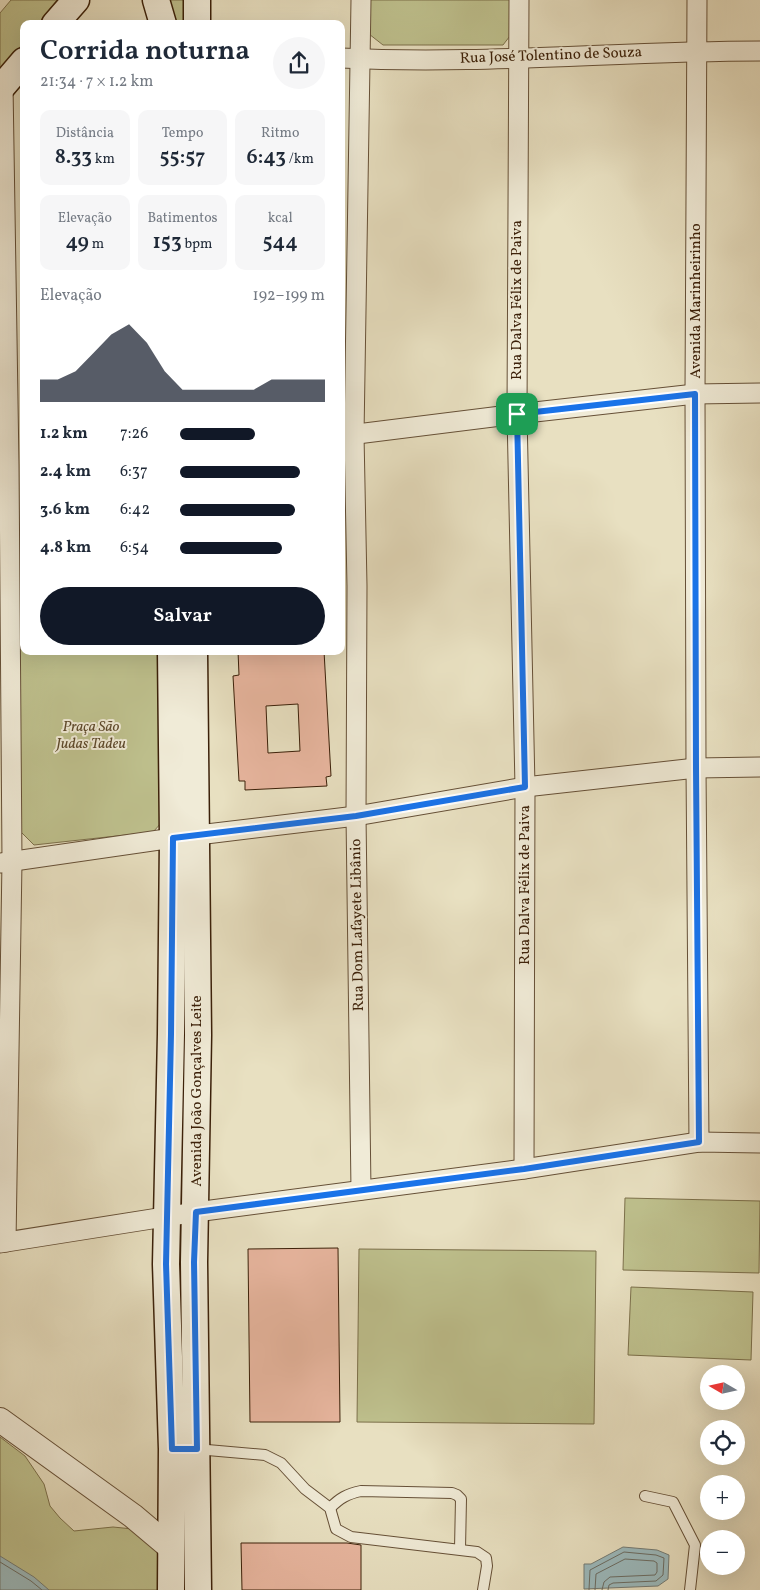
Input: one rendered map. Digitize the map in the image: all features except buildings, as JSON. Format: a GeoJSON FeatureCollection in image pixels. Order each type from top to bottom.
{"type":"FeatureCollection","features":[{"type":"Feature","properties":{"kind":"main road"},"geometry":{"type":"LineString","coordinates":[[58,20],[76,0]]}},
{"type":"Feature","properties":{"kind":"main road"},"geometry":{"type":"LineString","coordinates":[[156,0],[162,20]]}},
{"type":"Feature","properties":{"kind":"main road"},"geometry":{"type":"LineString","coordinates":[[196,0],[197,20]]}},
{"type":"Feature","properties":{"kind":"main road"},"geometry":{"type":"LineString","coordinates":[[1,87],[20,66]]}},
{"type":"Feature","properties":{"kind":"main road","name":"Avenida João Gonçalves Leite"},"geometry":{"type":"LineString","coordinates":[[171,655],[198,1035],[196,1212],[185,1449],[171,1503],[171,1590]]}},
{"type":"Feature","properties":{"kind":"main road","name":"Avenida João Gonçalves Leite"},"geometry":{"type":"LineString","coordinates":[[194,655],[185,837],[171,1034],[166,1264],[198,1590]]}},
{"type":"Feature","properties":{"kind":"main road"},"geometry":{"type":"LineString","coordinates":[[171,1034],[198,1035]]}},
{"type":"Feature","properties":{"kind":"main road"},"geometry":{"type":"LineString","coordinates":[[166,1264],[194,1262]]}},
{"type":"Feature","properties":{"kind":"street","name":"Rua Dom Lafayete Libânio"},"geometry":{"type":"LineString","coordinates":[[361,0],[361,59],[348,435],[357,586],[356,816],[361,1190]]}},
{"type":"Feature","properties":{"kind":"street","name":"Rua Dalva Félix de Paiva"},"geometry":{"type":"LineString","coordinates":[[519,0],[517,414],[525,787],[524,1169]]}},
{"type":"Feature","properties":{"kind":"street","name":"Avenida Marinheirinho"},"geometry":{"type":"LineString","coordinates":[[697,0],[695,394],[699,1142]]}},
{"type":"Feature","properties":{"kind":"street","name":"Rua José Tolentino de Souza"},"geometry":{"type":"LineString","coordinates":[[345,58],[518,59],[698,51],[760,51]]}},
{"type":"Feature","properties":{"kind":"street"},"geometry":{"type":"LineString","coordinates":[[1,87],[11,464],[3,1242],[196,1212],[524,1169],[699,1142],[760,1143]]}},
{"type":"Feature","properties":{"kind":"street"},"geometry":{"type":"LineString","coordinates":[[348,435],[695,394],[760,393]]}},
{"type":"Feature","properties":{"kind":"street"},"geometry":{"type":"LineString","coordinates":[[6,862],[356,816],[525,787],[696,768],[760,767]]}},
{"type":"Feature","properties":{"kind":"street"},"geometry":{"type":"LineString","coordinates":[[0,1420],[133,1516],[172,1548]]}},
{"type":"Feature","properties":{"kind":"street"},"geometry":{"type":"LineString","coordinates":[[133,1516],[161,1509],[171,1503]]}},
{"type":"Feature","properties":{"kind":"lane"},"geometry":{"type":"LineString","coordinates":[[185,1449],[265,1455],[281,1463],[305,1489],[330,1508],[336,1529],[351,1537],[478,1552],[486,1558],[487,1566],[483,1590]]}},
{"type":"Feature","properties":{"kind":"lane"},"geometry":{"type":"LineString","coordinates":[[330,1508],[340,1498],[350,1493],[361,1491],[452,1492],[461,1499],[460,1549]]}},
{"type":"Feature","properties":{"kind":"lane"},"geometry":{"type":"LineString","coordinates":[[645,1496],[674,1502],[695,1545],[690,1590]]}},
{"type":"Feature","properties":{"kind":"green space"},"geometry":{"type":"Polygon","coordinates":[[[11,0],[57,0],[41,20],[20,20],[20,47],[0,72],[0,13],[11,0]]]}},
{"type":"Feature","properties":{"kind":"green space"},"geometry":{"type":"Polygon","coordinates":[[[163,0],[189,0],[190,20],[170,20],[163,0]]]}},
{"type":"Feature","properties":{"kind":"green space"},"geometry":{"type":"Polygon","coordinates":[[[369,0],[512,0],[513,32],[503,45],[383,45],[369,34],[369,0]]]}},
{"type":"Feature","properties":{"kind":"green space","name":"Praça São Judas Tadeu"},"geometry":{"type":"Polygon","coordinates":[[[17,571],[20,571],[20,655],[161,655],[163,821],[153,832],[34,845],[21,832],[17,571]]]}},
{"type":"Feature","properties":{"kind":"green space"},"geometry":{"type":"Polygon","coordinates":[[[625,1198],[760,1201],[759,1273],[623,1270],[625,1198]]]}},
{"type":"Feature","properties":{"kind":"green space"},"geometry":{"type":"Polygon","coordinates":[[[359,1249],[596,1251],[594,1424],[357,1422],[359,1249]]]}},
{"type":"Feature","properties":{"kind":"green space"},"geometry":{"type":"Polygon","coordinates":[[[631,1287],[753,1292],[751,1360],[628,1355],[631,1287]]]}},
{"type":"Feature","properties":{"kind":"green space"},"geometry":{"type":"Polygon","coordinates":[[[0,1437],[25,1456],[44,1484],[50,1506],[74,1531],[113,1527],[133,1529],[163,1557],[166,1590],[0,1590],[0,1437]]]}},
{"type":"Feature","properties":{"kind":"water"},"geometry":{"type":"Polygon","coordinates":[[[623,1547],[657,1550],[669,1555],[668,1579],[658,1586],[584,1589],[584,1564],[591,1564],[623,1547]]]}},
{"type":"Feature","properties":{"kind":"water"},"geometry":{"type":"Polygon","coordinates":[[[0,1556],[34,1577],[49,1590],[0,1590],[0,1556]]]}},
{"type":"Feature","properties":{"kind":"route"},"geometry":{"type":"LineString","coordinates":[[695,394],[699,1142],[524,1169],[196,1212],[194,1262],[197,1449],[172,1449],[166,1264],[173,838],[356,816],[525,787],[517,414],[695,394]]}}]}
